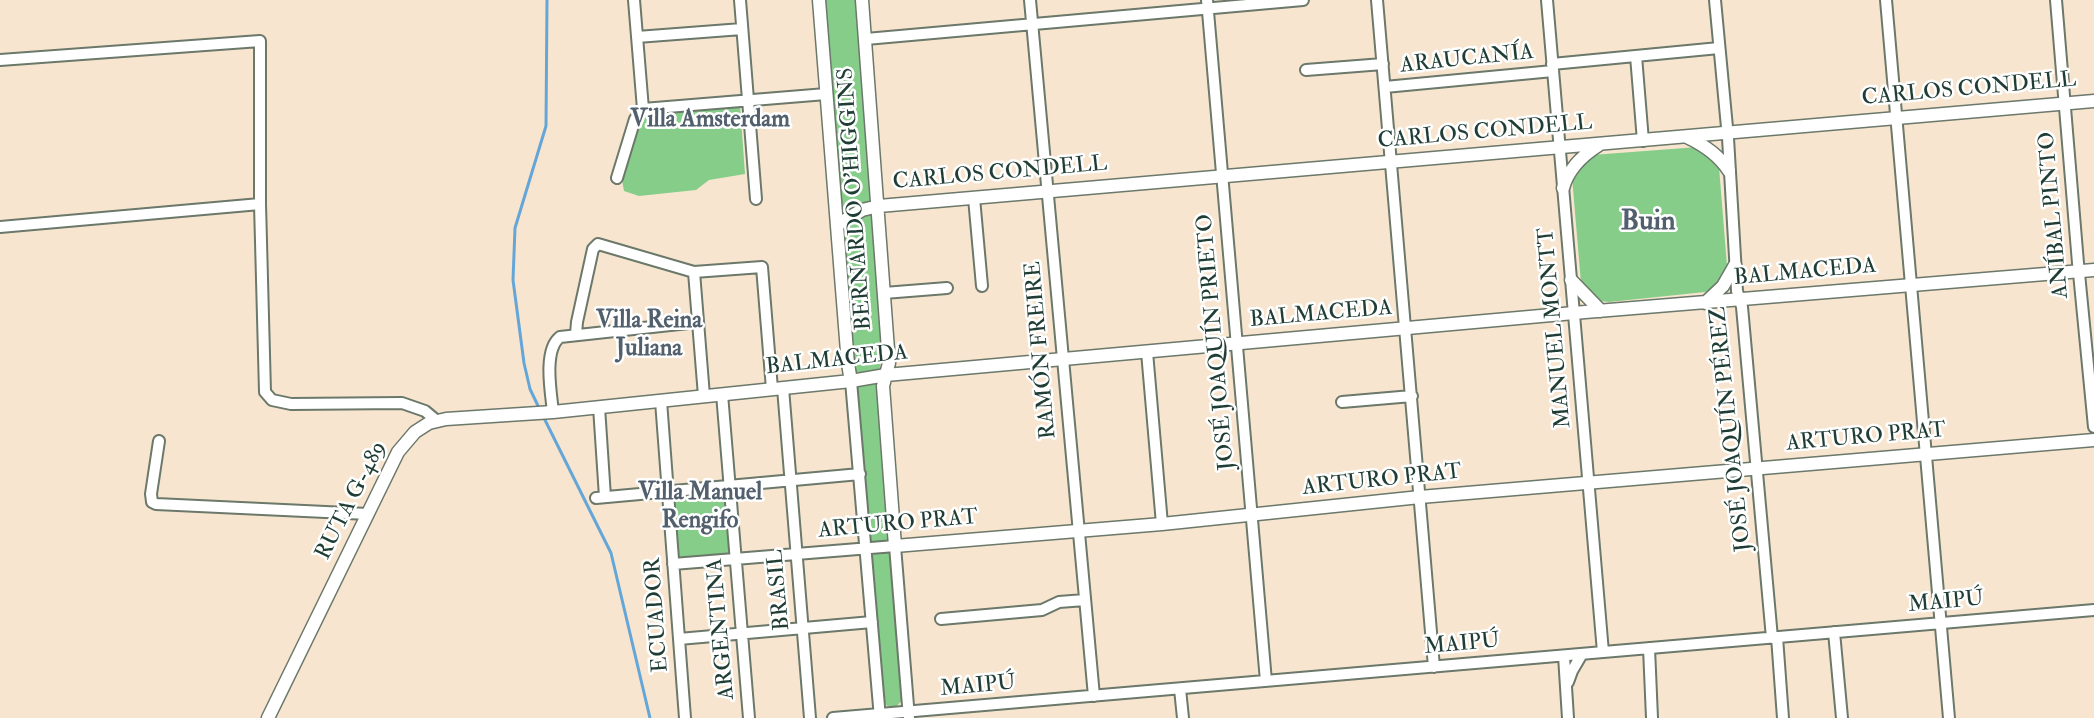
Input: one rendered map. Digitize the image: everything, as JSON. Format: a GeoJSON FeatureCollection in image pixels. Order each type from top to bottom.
{"type":"FeatureCollection","features":[{"type":"Feature","properties":{"kind":"main road","name":"BERNARDO O'HIGGINS"},"geometry":{"type":"LineString","coordinates":[[819,0],[848,364],[852,381]]}},
{"type":"Feature","properties":{"kind":"main road","name":"BERNARDO O'HIGGINS"},"geometry":{"type":"LineString","coordinates":[[862,0],[885,293],[889,363],[883,386],[895,546]]}},
{"type":"Feature","properties":{"kind":"main road","name":"CARLOS CONDELL"},"geometry":{"type":"LineString","coordinates":[[837,225],[862,210],[879,206],[2094,100]]}},
{"type":"Feature","properties":{"kind":"main road"},"geometry":{"type":"LineString","coordinates":[[1686,136],[1718,156],[1730,171]]}},
{"type":"Feature","properties":{"kind":"main road"},"geometry":{"type":"LineString","coordinates":[[1563,188],[1574,168],[1587,153],[1599,144]]}},
{"type":"Feature","properties":{"kind":"main road"},"geometry":{"type":"LineString","coordinates":[[1705,303],[1723,286],[1735,266]]}},
{"type":"Feature","properties":{"kind":"main road","name":"BALMACEDA"},"geometry":{"type":"LineString","coordinates":[[546,413],[852,381],[886,375],[1574,313],[2094,270]]}},
{"type":"Feature","properties":{"kind":"main road"},"geometry":{"type":"LineString","coordinates":[[1571,280],[1601,311]]}},
{"type":"Feature","properties":{"kind":"main road","name":"RUTA G-489"},"geometry":{"type":"LineString","coordinates":[[268,718],[403,444],[422,427],[437,421],[546,413]]}},
{"type":"Feature","properties":{"kind":"main road","name":"ARTURO PRAT"},"geometry":{"type":"LineString","coordinates":[[895,546],[1165,524],[1420,497],[2094,440]]}},
{"type":"Feature","properties":{"kind":"street"},"geometry":{"type":"LineString","coordinates":[[617,178],[635,119],[643,109],[634,0]]}},
{"type":"Feature","properties":{"kind":"street"},"geometry":{"type":"LineString","coordinates":[[740,0],[756,199]]}},
{"type":"Feature","properties":{"kind":"street","name":"RAMÓN FREIRE"},"geometry":{"type":"LineString","coordinates":[[1030,0],[1094,696]]}},
{"type":"Feature","properties":{"kind":"street"},"geometry":{"type":"LineString","coordinates":[[866,39],[1033,24],[1207,4],[1303,0]]}},
{"type":"Feature","properties":{"kind":"street"},"geometry":{"type":"LineString","coordinates":[[1377,0],[1434,667]]}},
{"type":"Feature","properties":{"kind":"street","name":"MANUEL MONTT"},"geometry":{"type":"LineString","coordinates":[[1547,0],[1603,652]]}},
{"type":"Feature","properties":{"kind":"street","name":"JOSÉ JOAQUÍN PÉREZ"},"geometry":{"type":"LineString","coordinates":[[1715,0],[1730,171],[1737,291],[1742,307],[1783,718]]}},
{"type":"Feature","properties":{"kind":"street"},"geometry":{"type":"LineString","coordinates":[[1886,0],[1949,718]]}},
{"type":"Feature","properties":{"kind":"street","name":"ANÍBAL PINTO"},"geometry":{"type":"LineString","coordinates":[[2056,0],[2094,427]]}},
{"type":"Feature","properties":{"kind":"street","name":"JOSÉ JOAQUÍN PRIETO"},"geometry":{"type":"LineString","coordinates":[[1207,4],[1266,681]]}},
{"type":"Feature","properties":{"kind":"street"},"geometry":{"type":"LineString","coordinates":[[637,37],[742,29]]}},
{"type":"Feature","properties":{"kind":"street"},"geometry":{"type":"LineString","coordinates":[[0,60],[260,41],[263,383],[267,396],[276,402],[291,404],[402,403],[425,411],[437,421]]}},
{"type":"Feature","properties":{"kind":"street","name":"ARAUCANÍA"},"geometry":{"type":"LineString","coordinates":[[1385,87],[1719,48]]}},
{"type":"Feature","properties":{"kind":"street"},"geometry":{"type":"LineString","coordinates":[[1636,56],[1643,141]]}},
{"type":"Feature","properties":{"kind":"street"},"geometry":{"type":"LineString","coordinates":[[1306,70],[1383,64]]}},
{"type":"Feature","properties":{"kind":"street"},"geometry":{"type":"LineString","coordinates":[[643,109],[826,94]]}},
{"type":"Feature","properties":{"kind":"street"},"geometry":{"type":"LineString","coordinates":[[974,198],[982,286]]}},
{"type":"Feature","properties":{"kind":"street"},"geometry":{"type":"LineString","coordinates":[[0,227],[260,204]]}},
{"type":"Feature","properties":{"kind":"street"},"geometry":{"type":"LineString","coordinates":[[576,334],[596,245],[603,244],[694,272],[704,396]]}},
{"type":"Feature","properties":{"kind":"street","name":"BRASIL"},"geometry":{"type":"LineString","coordinates":[[694,272],[762,267],[790,481],[810,718]]}},
{"type":"Feature","properties":{"kind":"street"},"geometry":{"type":"LineString","coordinates":[[885,293],[947,288]]}},
{"type":"Feature","properties":{"kind":"street"},"geometry":{"type":"LineString","coordinates":[[546,413],[553,345],[560,337],[698,322]]}},
{"type":"Feature","properties":{"kind":"street"},"geometry":{"type":"LineString","coordinates":[[1149,351],[1165,524]]}},
{"type":"Feature","properties":{"kind":"street","name":"BERNARDO O'HIGGINS"},"geometry":{"type":"LineString","coordinates":[[852,381],[879,716]]}},
{"type":"Feature","properties":{"kind":"street","name":"ARGENTINA"},"geometry":{"type":"LineString","coordinates":[[722,394],[749,718]]}},
{"type":"Feature","properties":{"kind":"street"},"geometry":{"type":"LineString","coordinates":[[1342,402],[1412,396]]}},
{"type":"Feature","properties":{"kind":"street","name":"ECUADOR"},"geometry":{"type":"LineString","coordinates":[[661,401],[685,718]]}},
{"type":"Feature","properties":{"kind":"street"},"geometry":{"type":"LineString","coordinates":[[599,407],[601,498],[861,474]]}},
{"type":"Feature","properties":{"kind":"street"},"geometry":{"type":"LineString","coordinates":[[159,441],[151,494],[151,499],[156,504],[368,514]]}},
{"type":"Feature","properties":{"kind":"street","name":"BERNARDO O'HIGGINS"},"geometry":{"type":"LineString","coordinates":[[895,546],[909,715]]}},
{"type":"Feature","properties":{"kind":"street","name":"ARTURO PRAT"},"geometry":{"type":"LineString","coordinates":[[673,564],[895,546]]}},
{"type":"Feature","properties":{"kind":"street"},"geometry":{"type":"LineString","coordinates":[[941,619],[1042,610],[1059,602],[1085,600]]}},
{"type":"Feature","properties":{"kind":"street","name":"MAIPÚ"},"geometry":{"type":"LineString","coordinates":[[833,718],[909,715],[1094,696],[2094,610]]}},
{"type":"Feature","properties":{"kind":"street"},"geometry":{"type":"LineString","coordinates":[[679,639],[872,622]]}},
{"type":"Feature","properties":{"kind":"street"},"geometry":{"type":"LineString","coordinates":[[1834,632],[1842,718]]}},
{"type":"Feature","properties":{"kind":"street"},"geometry":{"type":"LineString","coordinates":[[1649,648],[1653,718]]}},
{"type":"Feature","properties":{"kind":"street"},"geometry":{"type":"LineString","coordinates":[[1566,692],[1572,671],[1582,654]]}},
{"type":"Feature","properties":{"kind":"street"},"geometry":{"type":"LineString","coordinates":[[1564,656],[1568,718]]}},
{"type":"Feature","properties":{"kind":"street"},"geometry":{"type":"LineString","coordinates":[[1180,689],[1183,718]]}},
{"type":"Feature","properties":{"kind":"green space"},"geometry":{"type":"Polygon","coordinates":[[[823,0],[855,0],[883,353],[878,390],[903,699],[897,706],[887,706],[884,700],[823,0]]]}},
{"type":"Feature","properties":{"kind":"green space"},"geometry":{"type":"Polygon","coordinates":[[[740,105],[745,174],[709,180],[696,190],[639,196],[624,191],[622,180],[638,119],[643,114],[740,105]]]}},
{"type":"Feature","properties":{"kind":"green space"},"geometry":{"type":"Polygon","coordinates":[[[1698,147],[1719,167],[1727,266],[1722,278],[1705,292],[1600,301],[1581,283],[1572,177],[1592,155],[1698,147]]]}},
{"type":"Feature","properties":{"kind":"green space"},"geometry":{"type":"Polygon","coordinates":[[[724,492],[729,554],[677,559],[672,496],[724,492]]]}},
{"type":"Feature","properties":{"kind":"waterway"},"geometry":{"type":"LineString","coordinates":[[540,410],[530,389],[524,363],[513,280],[515,228],[546,126],[547,0]]}},
{"type":"Feature","properties":{"kind":"waterway"},"geometry":{"type":"LineString","coordinates":[[543,416],[611,553],[650,718]]}},
{"type":"Feature","properties":{"kind":"district","name":"Villa Amsterdam"},"geometry":{"type":"Point","coordinates":[710,121]}},
{"type":"Feature","properties":{"kind":"district","name":"Buin"},"geometry":{"type":"Point","coordinates":[1648,223]}},
{"type":"Feature","properties":{"kind":"district","name":"Villa Reina Juliana"},"geometry":{"type":"Point","coordinates":[649,336]}},
{"type":"Feature","properties":{"kind":"district","name":"Villa Manuel Rengifo"},"geometry":{"type":"Point","coordinates":[700,508]}}]}
